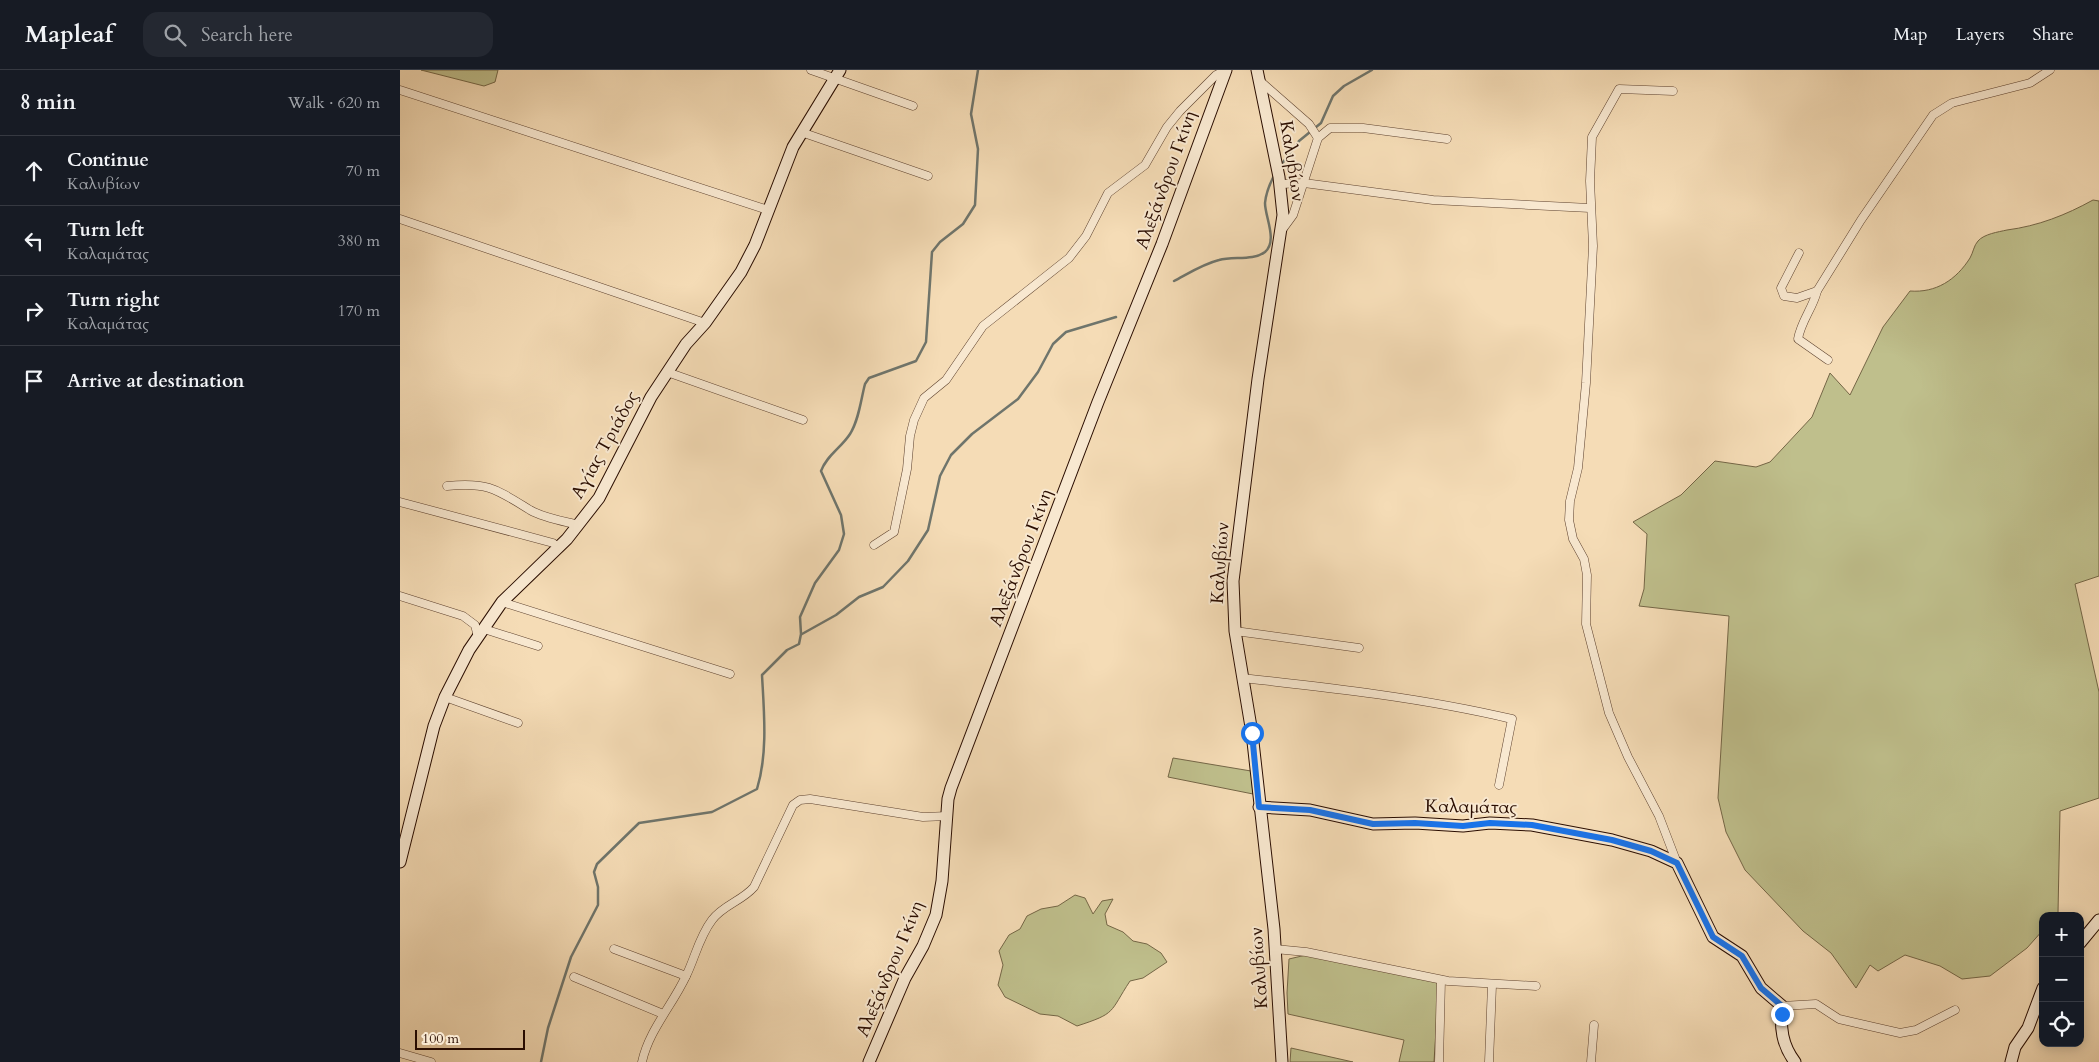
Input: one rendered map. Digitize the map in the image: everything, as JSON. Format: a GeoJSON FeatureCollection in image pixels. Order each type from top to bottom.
{"type":"FeatureCollection","features":[{"type":"Feature","properties":{"kind":"street"},"geometry":{"type":"LineString","coordinates":[[811,70],[838,74],[913,106]]}},
{"type":"Feature","properties":{"kind":"street"},"geometry":{"type":"LineString","coordinates":[[874,545],[894,532],[907,468],[910,436],[914,420],[924,398],[946,380],[983,326],[999,311],[1069,258],[1086,236],[1108,193],[1145,165],[1167,127],[1180,111],[1216,75],[1226,70]]}},
{"type":"Feature","properties":{"kind":"street","name":"Αλεξάνδρου Γκίνη"},"geometry":{"type":"LineString","coordinates":[[869,1062],[905,978],[923,946],[936,915],[948,816],[948,799],[951,788],[1098,402],[1162,244],[1226,70]]}},
{"type":"Feature","properties":{"kind":"street"},"geometry":{"type":"LineString","coordinates":[[1828,360],[1798,339],[1801,325],[1814,305],[1818,291],[1861,220],[1932,116],[1952,103],[2030,82],[2050,70]]}},
{"type":"Feature","properties":{"kind":"street","name":"Αγίας Τριάδος"},"geometry":{"type":"LineString","coordinates":[[400,862],[407,842],[414,803],[432,734],[456,672],[502,602],[579,525],[612,476],[651,397],[686,344],[705,323],[741,272],[768,210],[784,166],[801,132],[838,74]]}},
{"type":"Feature","properties":{"kind":"street"},"geometry":{"type":"LineString","coordinates":[[1258,76],[1309,124],[1317,135]]}},
{"type":"Feature","properties":{"kind":"street","name":"Καλυβίων"},"geometry":{"type":"LineString","coordinates":[[1258,76],[1280,181],[1282,230],[1258,379],[1233,581],[1235,632],[1252,733],[1275,949],[1282,1062]]}},
{"type":"Feature","properties":{"kind":"street"},"geometry":{"type":"LineString","coordinates":[[1673,91],[1620,89],[1592,137],[1590,208],[1593,246],[1586,383],[1578,468],[1570,501],[1569,520],[1573,539],[1584,559],[1588,574],[1586,624],[1609,713],[1628,757],[1660,816],[1677,863],[1713,937],[1742,956],[1761,988],[1782,1006],[1816,1004],[1839,1019],[1900,1033],[1916,1030],[1955,1010]]}},
{"type":"Feature","properties":{"kind":"street"},"geometry":{"type":"LineString","coordinates":[[400,90],[768,210]]}},
{"type":"Feature","properties":{"kind":"street"},"geometry":{"type":"LineString","coordinates":[[1282,230],[1293,215],[1317,135],[1330,128],[1340,127],[1447,138]]}},
{"type":"Feature","properties":{"kind":"street"},"geometry":{"type":"LineString","coordinates":[[801,132],[928,176]]}},
{"type":"Feature","properties":{"kind":"street"},"geometry":{"type":"LineString","coordinates":[[1280,181],[1433,200],[1590,208]]}},
{"type":"Feature","properties":{"kind":"street"},"geometry":{"type":"LineString","coordinates":[[400,219],[705,323]]}},
{"type":"Feature","properties":{"kind":"street"},"geometry":{"type":"LineString","coordinates":[[1799,253],[1781,288],[1784,296],[1797,298],[1818,291]]}},
{"type":"Feature","properties":{"kind":"street"},"geometry":{"type":"LineString","coordinates":[[667,372],[804,420]]}},
{"type":"Feature","properties":{"kind":"street"},"geometry":{"type":"LineString","coordinates":[[447,486],[476,484],[492,488],[506,494],[531,511],[579,525]]}},
{"type":"Feature","properties":{"kind":"street"},"geometry":{"type":"LineString","coordinates":[[400,502],[498,526],[554,543],[558,547]]}},
{"type":"Feature","properties":{"kind":"street"},"geometry":{"type":"LineString","coordinates":[[400,596],[464,616],[481,633],[538,646]]}},
{"type":"Feature","properties":{"kind":"street"},"geometry":{"type":"LineString","coordinates":[[502,602],[730,674]]}},
{"type":"Feature","properties":{"kind":"street"},"geometry":{"type":"LineString","coordinates":[[1235,632],[1359,648]]}},
{"type":"Feature","properties":{"kind":"street"},"geometry":{"type":"LineString","coordinates":[[1242,678],[1395,696],[1458,706],[1512,719],[1498,785]]}},
{"type":"Feature","properties":{"kind":"street"},"geometry":{"type":"LineString","coordinates":[[445,697],[518,723]]}},
{"type":"Feature","properties":{"kind":"street"},"geometry":{"type":"LineString","coordinates":[[642,1062],[651,1035],[686,976],[702,937],[712,920],[721,911],[747,896],[754,888],[793,805],[800,800],[810,799],[923,816],[948,816]]}},
{"type":"Feature","properties":{"kind":"street","name":"Καλαμάτας"},"geometry":{"type":"LineString","coordinates":[[1259,807],[1310,810],[1373,824],[1415,823],[1463,826],[1490,823],[1532,825],[1612,840],[1651,851],[1677,863]]}},
{"type":"Feature","properties":{"kind":"street"},"geometry":{"type":"LineString","coordinates":[[2084,938],[2099,920]]}},
{"type":"Feature","properties":{"kind":"street"},"geometry":{"type":"LineString","coordinates":[[614,949],[686,976]]}},
{"type":"Feature","properties":{"kind":"street"},"geometry":{"type":"LineString","coordinates":[[1275,949],[1306,952],[1441,980],[1492,985],[1536,986]]}},
{"type":"Feature","properties":{"kind":"street"},"geometry":{"type":"LineString","coordinates":[[574,977],[663,1014]]}},
{"type":"Feature","properties":{"kind":"street"},"geometry":{"type":"LineString","coordinates":[[1439,1062],[1441,980]]}},
{"type":"Feature","properties":{"kind":"street"},"geometry":{"type":"LineString","coordinates":[[1489,1062],[1492,985]]}},
{"type":"Feature","properties":{"kind":"street"},"geometry":{"type":"LineString","coordinates":[[2011,1062],[2015,1046],[2028,1028],[2039,999]]}},
{"type":"Feature","properties":{"kind":"street"},"geometry":{"type":"LineString","coordinates":[[1782,1006],[1783,1039],[1786,1050],[1795,1062]]}},
{"type":"Feature","properties":{"kind":"street"},"geometry":{"type":"LineString","coordinates":[[1591,1062],[1594,1025]]}},
{"type":"Feature","properties":{"kind":"street"},"geometry":{"type":"LineString","coordinates":[[400,1053],[431,1062]]}},
{"type":"Feature","properties":{"kind":"green space"},"geometry":{"type":"Polygon","coordinates":[[[421,70],[498,70],[495,82],[484,86],[421,70]]]}},
{"type":"Feature","properties":{"kind":"green space"},"geometry":{"type":"Polygon","coordinates":[[[2093,200],[2099,201],[2099,576],[2075,584],[2099,692],[2099,798],[2060,811],[2058,912],[2039,912],[2039,934],[2027,948],[1990,976],[1962,979],[1940,966],[1905,955],[1878,971],[1870,965],[1856,988],[1831,953],[1803,931],[1745,870],[1726,832],[1718,798],[1729,616],[1639,606],[1644,589],[1647,534],[1633,522],[1681,495],[1715,461],[1756,467],[1770,462],[1812,417],[1830,373],[1850,395],[1883,327],[1910,291],[1928,290],[1952,279],[1970,258],[1977,243],[1984,237],[2030,226],[2073,210],[2093,200]]]}},
{"type":"Feature","properties":{"kind":"green space"},"geometry":{"type":"Polygon","coordinates":[[[1173,758],[1251,771],[1253,794],[1168,777],[1173,758]]]}},
{"type":"Feature","properties":{"kind":"green space"},"geometry":{"type":"Polygon","coordinates":[[[1075,895],[1085,898],[1093,914],[1102,901],[1113,899],[1105,914],[1107,925],[1123,932],[1133,941],[1147,944],[1161,953],[1167,962],[1143,978],[1130,981],[1111,1011],[1099,1018],[1077,1026],[1058,1016],[1040,1014],[1005,997],[998,985],[1003,965],[999,951],[1009,935],[1020,929],[1027,916],[1041,909],[1058,906],[1075,895]]]}},
{"type":"Feature","properties":{"kind":"green space"},"geometry":{"type":"Polygon","coordinates":[[[1306,955],[1439,981],[1434,1062],[1399,1062],[1404,1040],[1288,1014],[1289,959],[1306,955]]]}},
{"type":"Feature","properties":{"kind":"green space"},"geometry":{"type":"Polygon","coordinates":[[[1291,1048],[1353,1062],[1290,1062],[1291,1048]]]}},
{"type":"Feature","properties":{"kind":"waterway"},"geometry":{"type":"LineString","coordinates":[[541,1062],[548,1028],[571,957],[598,905],[598,887],[594,872],[597,864],[639,823],[712,812],[757,789],[764,747],[762,675],[787,650],[799,644],[801,634],[800,617],[815,583],[839,550],[844,534],[841,515],[821,471],[827,460],[850,434],[858,416],[865,384],[869,378],[916,361],[926,342],[932,252],[940,242],[963,224],[975,205],[978,149],[971,114],[978,70]]}},
{"type":"Feature","properties":{"kind":"waterway"},"geometry":{"type":"LineString","coordinates":[[1281,165],[1299,141],[1321,123],[1333,96],[1344,86],[1372,70]]}},
{"type":"Feature","properties":{"kind":"waterway"},"geometry":{"type":"LineString","coordinates":[[1174,281],[1213,262],[1255,256],[1265,252],[1269,247],[1271,235],[1265,203],[1268,188],[1275,174]]}},
{"type":"Feature","properties":{"kind":"waterway"},"geometry":{"type":"LineString","coordinates":[[802,634],[836,615],[859,597],[883,587],[908,561],[928,530],[940,476],[951,455],[972,434],[1018,399],[1038,372],[1053,344],[1066,332],[1116,317]]}},
{"type":"Feature","properties":{"kind":"route"},"geometry":{"type":"LineString","coordinates":[[1252,733],[1259,807],[1310,810],[1373,824],[1400,825],[1415,823],[1479,826],[1490,823],[1532,825],[1612,840],[1651,851],[1677,863],[1713,937],[1742,956],[1761,988],[1782,1006],[1782,1014]]}}]}
